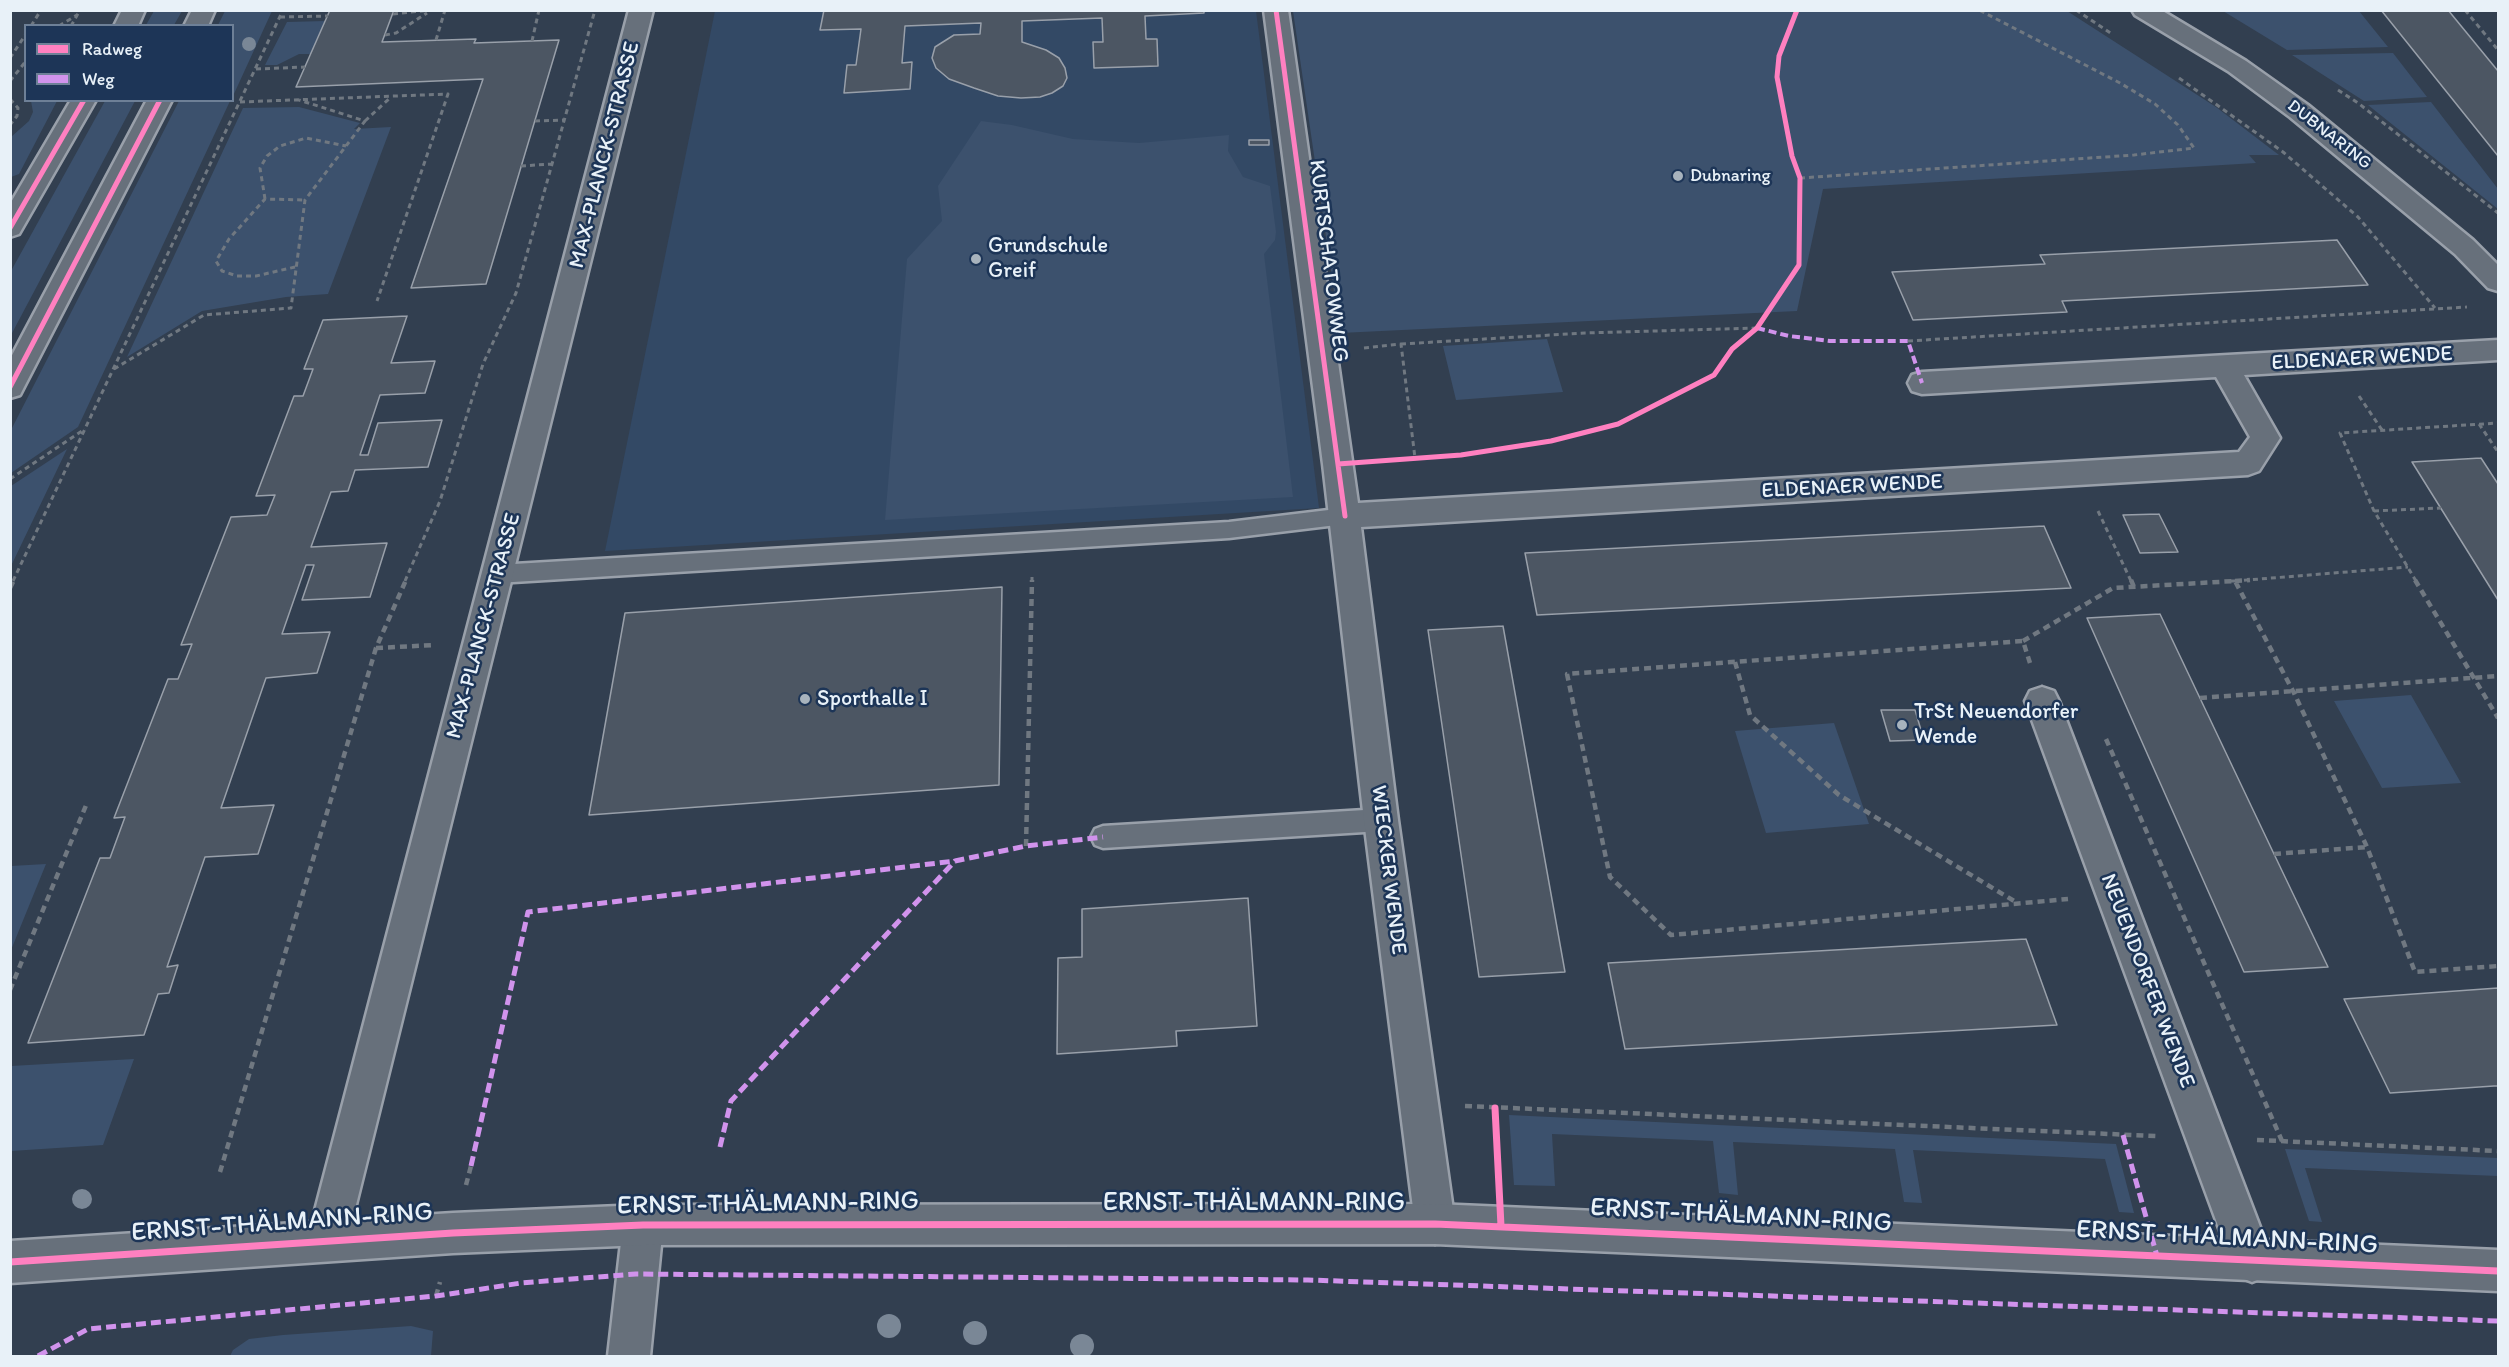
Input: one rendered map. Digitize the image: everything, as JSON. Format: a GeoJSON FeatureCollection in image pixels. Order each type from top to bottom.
{"type":"FeatureCollection","features":[{"type":"Feature","properties":{"kind":"street"},"geometry":{"type":"LineString","coordinates":[[127,24],[135,10]]}},
{"type":"Feature","properties":{"kind":"street"},"geometry":{"type":"LineString","coordinates":[[197,24],[204,10]]}},
{"type":"Feature","properties":{"kind":"street","name":"MAX-PLANCK-STRASSE"},"geometry":{"type":"LineString","coordinates":[[327,1241],[641,10]]}},
{"type":"Feature","properties":{"kind":"street","name":"KURTSCHATOWWEG"},"geometry":{"type":"LineString","coordinates":[[1276,10],[1345,516]]}},
{"type":"Feature","properties":{"kind":"street","name":"DUBNARING"},"geometry":{"type":"LineString","coordinates":[[2143,10],[2237,66],[2299,111],[2464,247],[2499,280]]}},
{"type":"Feature","properties":{"kind":"street"},"geometry":{"type":"LineString","coordinates":[[10,228],[83,102]]}},
{"type":"Feature","properties":{"kind":"street"},"geometry":{"type":"LineString","coordinates":[[10,387],[159,102]]}},
{"type":"Feature","properties":{"kind":"street"},"geometry":{"type":"LineString","coordinates":[[2464,247],[2499,246]]}},
{"type":"Feature","properties":{"kind":"street","name":"ELDENAER WENDE"},"geometry":{"type":"LineString","coordinates":[[1922,382],[2225,367],[2499,350]]}},
{"type":"Feature","properties":{"kind":"street","name":"ELDENAER WENDE"},"geometry":{"type":"LineString","coordinates":[[1345,516],[2248,463],[2265,438],[2225,367]]}},
{"type":"Feature","properties":{"kind":"street","name":"WIECKER WENDE"},"geometry":{"type":"LineString","coordinates":[[1345,516],[1381,820],[1435,1224]]}},
{"type":"Feature","properties":{"kind":"street","name":"NEUENDORFER WENDE"},"geometry":{"type":"LineString","coordinates":[[2042,702],[2252,1261]]}},
{"type":"Feature","properties":{"kind":"street","name":"ERNST-THÄLMANN-RING"},"geometry":{"type":"LineString","coordinates":[[10,1262],[327,1241],[643,1225],[1435,1224],[2499,1271]]}},
{"type":"Feature","properties":{"kind":"street"},"geometry":{"type":"LineString","coordinates":[[629,1356],[643,1225]]}},
{"type":"Feature","properties":{"kind":"lane"},"geometry":{"type":"LineString","coordinates":[[497,574],[1229,530],[1345,516]]}},
{"type":"Feature","properties":{"kind":"lane"},"geometry":{"type":"LineString","coordinates":[[1103,837],[1381,820]]}},
{"type":"Feature","properties":{"kind":"path"},"geometry":{"type":"LineString","coordinates":[[32,24],[41,10]]}},
{"type":"Feature","properties":{"kind":"path"},"geometry":{"type":"LineString","coordinates":[[72,24],[80,10]]}},
{"type":"Feature","properties":{"kind":"path"},"geometry":{"type":"LineString","coordinates":[[10,588],[283,10]]}},
{"type":"Feature","properties":{"kind":"path"},"geometry":{"type":"LineString","coordinates":[[385,35],[396,33],[431,10]]}},
{"type":"Feature","properties":{"kind":"path"},"geometry":{"type":"LineString","coordinates":[[436,40],[446,10]]}},
{"type":"Feature","properties":{"kind":"path"},"geometry":{"type":"LineString","coordinates":[[532,41],[539,10]]}},
{"type":"Feature","properties":{"kind":"path"},"geometry":{"type":"LineString","coordinates":[[220,1172],[375,648],[440,501],[483,364],[516,293],[596,10]]}},
{"type":"Feature","properties":{"kind":"path"},"geometry":{"type":"LineString","coordinates":[[1800,178],[2134,155],[2194,148],[2178,125],[2155,104],[1979,10]]}},
{"type":"Feature","properties":{"kind":"path"},"geometry":{"type":"LineString","coordinates":[[2076,10],[2114,35]]}},
{"type":"Feature","properties":{"kind":"path"},"geometry":{"type":"LineString","coordinates":[[2465,10],[2499,50]]}},
{"type":"Feature","properties":{"kind":"path"},"geometry":{"type":"LineString","coordinates":[[393,14],[427,13]]}},
{"type":"Feature","properties":{"kind":"path"},"geometry":{"type":"LineString","coordinates":[[62,24],[78,15]]}},
{"type":"Feature","properties":{"kind":"path"},"geometry":{"type":"LineString","coordinates":[[280,17],[328,16]]}},
{"type":"Feature","properties":{"kind":"path"},"geometry":{"type":"LineString","coordinates":[[10,58],[24,37]]}},
{"type":"Feature","properties":{"kind":"path"},"geometry":{"type":"LineString","coordinates":[[10,81],[24,64]]}},
{"type":"Feature","properties":{"kind":"path"},"geometry":{"type":"LineString","coordinates":[[256,69],[305,67]]}},
{"type":"Feature","properties":{"kind":"path"},"geometry":{"type":"LineString","coordinates":[[2170,72],[2283,152],[2358,218],[2436,308]]}},
{"type":"Feature","properties":{"kind":"path"},"geometry":{"type":"LineString","coordinates":[[240,102],[448,94],[377,301]]}},
{"type":"Feature","properties":{"kind":"path"},"geometry":{"type":"LineString","coordinates":[[113,370],[204,315],[291,308],[305,200],[365,121],[391,96]]}},
{"type":"Feature","properties":{"kind":"path"},"geometry":{"type":"LineString","coordinates":[[10,99],[18,108],[17,116],[10,126]]}},
{"type":"Feature","properties":{"kind":"path"},"geometry":{"type":"LineString","coordinates":[[299,100],[365,121]]}},
{"type":"Feature","properties":{"kind":"path"},"geometry":{"type":"LineString","coordinates":[[535,121],[564,120]]}},
{"type":"Feature","properties":{"kind":"path"},"geometry":{"type":"LineString","coordinates":[[265,199],[260,168],[267,156],[280,146],[306,138],[346,146]]}},
{"type":"Feature","properties":{"kind":"path"},"geometry":{"type":"LineString","coordinates":[[521,166],[552,164]]}},
{"type":"Feature","properties":{"kind":"path"},"geometry":{"type":"LineString","coordinates":[[295,267],[256,276],[237,276],[222,271],[216,261],[229,239],[265,199],[305,200]]}},
{"type":"Feature","properties":{"kind":"path"},"geometry":{"type":"LineString","coordinates":[[1908,341],[2478,306]]}},
{"type":"Feature","properties":{"kind":"path"},"geometry":{"type":"LineString","coordinates":[[1322,352],[1401,344],[1585,333],[1758,328]]}},
{"type":"Feature","properties":{"kind":"path"},"geometry":{"type":"LineString","coordinates":[[1401,344],[1414,458]]}},
{"type":"Feature","properties":{"kind":"path"},"geometry":{"type":"LineString","coordinates":[[2499,423],[2340,433],[2374,511],[2499,718]]}},
{"type":"Feature","properties":{"kind":"path"},"geometry":{"type":"LineString","coordinates":[[2479,424],[2499,452]]}},
{"type":"Feature","properties":{"kind":"path"},"geometry":{"type":"LineString","coordinates":[[10,479],[86,429]]}},
{"type":"Feature","properties":{"kind":"path"},"geometry":{"type":"LineString","coordinates":[[2080,474],[2134,587]]}},
{"type":"Feature","properties":{"kind":"path"},"geometry":{"type":"LineString","coordinates":[[2374,511],[2440,508]]}},
{"type":"Feature","properties":{"kind":"path"},"geometry":{"type":"LineString","coordinates":[[1026,846],[1032,542]]}},
{"type":"Feature","properties":{"kind":"path"},"geometry":{"type":"LineString","coordinates":[[2114,896],[1671,935],[1610,877],[1567,674],[2023,641],[2113,588],[2408,567]]}},
{"type":"Feature","properties":{"kind":"path"},"geometry":{"type":"LineString","coordinates":[[2235,581],[2294,693],[2367,847],[2415,972],[2499,966]]}},
{"type":"Feature","properties":{"kind":"path"},"geometry":{"type":"LineString","coordinates":[[2023,641],[2042,702]]}},
{"type":"Feature","properties":{"kind":"path"},"geometry":{"type":"LineString","coordinates":[[375,648],[479,642]]}},
{"type":"Feature","properties":{"kind":"path"},"geometry":{"type":"LineString","coordinates":[[1735,662],[1750,715],[1839,795],[2020,904]]}},
{"type":"Feature","properties":{"kind":"path"},"geometry":{"type":"LineString","coordinates":[[2200,698],[2294,693],[2499,676]]}},
{"type":"Feature","properties":{"kind":"path"},"geometry":{"type":"LineString","coordinates":[[2106,738],[2282,1141]]}},
{"type":"Feature","properties":{"kind":"path"},"geometry":{"type":"LineString","coordinates":[[10,990],[87,803]]}},
{"type":"Feature","properties":{"kind":"path"},"geometry":{"type":"LineString","coordinates":[[2274,854],[2367,847]]}},
{"type":"Feature","properties":{"kind":"path"},"geometry":{"type":"LineString","coordinates":[[1422,1125],[1461,1105],[2499,1151]]}},
{"type":"Feature","properties":{"kind":"path"},"geometry":{"type":"LineString","coordinates":[[1495,1108],[1496,1119]]}},
{"type":"Feature","properties":{"kind":"shaded area"},"geometry":{"type":"Polygon","coordinates":[[[154,10],[182,11],[175,24],[147,24],[154,10]]]}},
{"type":"Feature","properties":{"kind":"shaded area"},"geometry":{"type":"Polygon","coordinates":[[[225,11],[272,11],[234,94],[234,24],[218,24],[225,11]]]}},
{"type":"Feature","properties":{"kind":"shaded area","name":"Grundschule Greif"},"geometry":{"type":"Polygon","coordinates":[[[715,11],[1256,11],[1319,508],[605,551],[715,11]]]}},
{"type":"Feature","properties":{"kind":"shaded area","name":"Dubnaring"},"geometry":{"type":"Polygon","coordinates":[[[1293,11],[2067,11],[2216,107],[2279,155],[2249,155],[2256,163],[1823,189],[1797,311],[1340,333],[1293,11]]]}},
{"type":"Feature","properties":{"kind":"shaded area"},"geometry":{"type":"Polygon","coordinates":[[[2223,11],[2359,11],[2388,47],[2287,50],[2223,11]]]}},
{"type":"Feature","properties":{"kind":"shaded area"},"geometry":{"type":"Polygon","coordinates":[[[326,21],[311,54],[299,54],[277,65],[265,65],[287,22],[326,21]]]}},
{"type":"Feature","properties":{"kind":"shaded area"},"geometry":{"type":"Polygon","coordinates":[[[2393,53],[2427,97],[2364,101],[2292,55],[2393,53]]]}},
{"type":"Feature","properties":{"kind":"shaded area"},"geometry":{"type":"Polygon","coordinates":[[[31,102],[56,102],[19,174],[11,177],[11,137],[29,121],[33,112],[31,102]]]}},
{"type":"Feature","properties":{"kind":"shaded area"},"geometry":{"type":"Polygon","coordinates":[[[104,102],[134,102],[11,335],[11,271],[104,102]]]}},
{"type":"Feature","properties":{"kind":"shaded area"},"geometry":{"type":"Polygon","coordinates":[[[178,102],[230,102],[78,427],[11,473],[11,430],[178,102]]]}},
{"type":"Feature","properties":{"kind":"shaded area"},"geometry":{"type":"Polygon","coordinates":[[[2431,102],[2498,189],[2498,209],[2368,105],[2431,102]]]}},
{"type":"Feature","properties":{"kind":"shaded area"},"geometry":{"type":"Polygon","coordinates":[[[299,107],[360,123],[354,129],[391,127],[328,294],[286,297],[202,311],[127,357],[243,108],[299,107]]]}},
{"type":"Feature","properties":{"kind":"shaded area"},"geometry":{"type":"Polygon","coordinates":[[[981,121],[1012,125],[1073,139],[1139,143],[1229,135],[1228,151],[1243,177],[1270,186],[1276,232],[1275,240],[1264,254],[1293,497],[885,520],[907,259],[942,221],[938,186],[981,121]]]}},
{"type":"Feature","properties":{"kind":"shaded area"},"geometry":{"type":"Polygon","coordinates":[[[1547,339],[1563,392],[1456,400],[1443,346],[1547,339]]]}},
{"type":"Feature","properties":{"kind":"shaded area"},"geometry":{"type":"Polygon","coordinates":[[[67,449],[11,566],[11,486],[67,449]]]}},
{"type":"Feature","properties":{"kind":"shaded area"},"geometry":{"type":"Polygon","coordinates":[[[2411,695],[2461,783],[2382,788],[2334,701],[2411,695]]]}},
{"type":"Feature","properties":{"kind":"shaded area"},"geometry":{"type":"Polygon","coordinates":[[[1834,723],[1869,824],[1766,833],[1735,731],[1834,723]]]}},
{"type":"Feature","properties":{"kind":"shaded area"},"geometry":{"type":"Polygon","coordinates":[[[46,864],[11,950],[11,866],[46,864]]]}},
{"type":"Feature","properties":{"kind":"shaded area"},"geometry":{"type":"Polygon","coordinates":[[[134,1059],[103,1145],[11,1151],[11,1066],[134,1059]]]}},
{"type":"Feature","properties":{"kind":"shaded area"},"geometry":{"type":"Polygon","coordinates":[[[1509,1115],[2116,1144],[2134,1213],[2119,1212],[2105,1159],[1913,1150],[1922,1203],[1904,1202],[1895,1149],[1733,1142],[1738,1195],[1719,1193],[1713,1141],[1552,1134],[1555,1186],[1514,1185],[1509,1115]]]}},
{"type":"Feature","properties":{"kind":"shaded area"},"geometry":{"type":"Polygon","coordinates":[[[2285,1149],[2498,1158],[2498,1176],[2305,1168],[2322,1222],[2309,1221],[2285,1149]]]}},
{"type":"Feature","properties":{"kind":"shaded area"},"geometry":{"type":"Polygon","coordinates":[[[411,1326],[433,1331],[431,1356],[230,1356],[233,1350],[249,1339],[411,1326]]]}},
{"type":"Feature","properties":{"kind":"building"},"geometry":{"type":"Polygon","coordinates":[[[330,10],[394,10],[382,42],[476,39],[474,43],[559,40],[486,284],[411,288],[483,79],[296,87],[330,10]]]}},
{"type":"Feature","properties":{"kind":"building"},"geometry":{"type":"Polygon","coordinates":[[[824,10],[1204,10],[1204,13],[1145,16],[1146,39],[1157,39],[1158,66],[1094,68],[1093,42],[1103,42],[1102,18],[1022,21],[1022,42],[1046,50],[1059,58],[1065,68],[1067,78],[1063,86],[1052,93],[1040,97],[1021,98],[998,96],[974,88],[949,79],[936,68],[932,58],[935,47],[954,35],[980,34],[981,23],[905,26],[902,63],[912,62],[910,89],[844,93],[847,65],[856,65],[861,29],[820,30],[824,10]]]}},
{"type":"Feature","properties":{"kind":"building"},"geometry":{"type":"Polygon","coordinates":[[[2381,10],[2448,10],[2498,71],[2498,156],[2381,10]]]}},
{"type":"Feature","properties":{"kind":"building"},"geometry":{"type":"Polygon","coordinates":[[[1249,140],[1269,140],[1269,145],[1249,145],[1249,140]]]}},
{"type":"Feature","properties":{"kind":"building"},"geometry":{"type":"Polygon","coordinates":[[[2337,240],[2368,285],[2062,301],[2067,312],[1913,320],[1892,272],[2045,264],[2040,255],[2337,240]]]}},
{"type":"Feature","properties":{"kind":"building"},"geometry":{"type":"Polygon","coordinates":[[[407,316],[391,363],[435,361],[425,393],[380,395],[360,455],[368,455],[378,423],[442,420],[428,467],[355,470],[348,491],[331,492],[311,547],[387,543],[370,597],[302,600],[314,565],[306,565],[282,634],[330,632],[317,673],[266,678],[221,808],[274,805],[258,854],[205,857],[167,967],[178,965],[169,993],[158,994],[144,1035],[28,1043],[100,858],[110,858],[125,817],[114,818],[168,679],[178,679],[192,644],[181,645],[231,517],[267,515],[275,495],[256,496],[294,396],[303,396],[313,369],[304,369],[323,320],[407,316]]]}},
{"type":"Feature","properties":{"kind":"building"},"geometry":{"type":"Polygon","coordinates":[[[2481,458],[2498,484],[2498,600],[2412,462],[2481,458]]]}},
{"type":"Feature","properties":{"kind":"building"},"geometry":{"type":"Polygon","coordinates":[[[2159,514],[2178,552],[2140,553],[2123,515],[2159,514]]]}},
{"type":"Feature","properties":{"kind":"building"},"geometry":{"type":"Polygon","coordinates":[[[2044,526],[2071,588],[1537,615],[1525,553],[2044,526]]]}},
{"type":"Feature","properties":{"kind":"building","name":"Sporthalle I"},"geometry":{"type":"Polygon","coordinates":[[[1002,587],[999,785],[589,815],[625,613],[1002,587]]]}},
{"type":"Feature","properties":{"kind":"building"},"geometry":{"type":"Polygon","coordinates":[[[2160,614],[2328,967],[2244,972],[2087,618],[2160,614]]]}},
{"type":"Feature","properties":{"kind":"building"},"geometry":{"type":"Polygon","coordinates":[[[1503,626],[1565,972],[1479,977],[1428,630],[1503,626]]]}},
{"type":"Feature","properties":{"kind":"building","name":"TrSt Neuendorfer Wende"},"geometry":{"type":"Polygon","coordinates":[[[1881,710],[1915,710],[1924,740],[1890,741],[1881,710]]]}},
{"type":"Feature","properties":{"kind":"building"},"geometry":{"type":"Polygon","coordinates":[[[1248,898],[1257,1026],[1176,1031],[1177,1046],[1057,1054],[1058,958],[1082,957],[1082,909],[1248,898]]]}},
{"type":"Feature","properties":{"kind":"building"},"geometry":{"type":"Polygon","coordinates":[[[2026,939],[2057,1025],[1625,1049],[1608,963],[2026,939]]]}},
{"type":"Feature","properties":{"kind":"building"},"geometry":{"type":"Polygon","coordinates":[[[2498,988],[2498,1086],[2390,1093],[2344,999],[2498,988]]]}},
{"type":"Feature","properties":{"kind":"marked path"},"geometry":{"type":"LineString","coordinates":[[1757,328],[1789,336],[1830,341],[1908,341],[1922,383]]}},
{"type":"Feature","properties":{"kind":"marked path"},"geometry":{"type":"LineString","coordinates":[[720,1147],[731,1101],[955,861],[1026,846],[1103,837]]}},
{"type":"Feature","properties":{"kind":"marked path"},"geometry":{"type":"LineString","coordinates":[[471,1166],[528,912],[955,861]]}},
{"type":"Feature","properties":{"kind":"marked path"},"geometry":{"type":"LineString","coordinates":[[2123,1135],[2157,1256]]}},
{"type":"Feature","properties":{"kind":"marked path"},"geometry":{"type":"LineString","coordinates":[[38,1356],[88,1329],[436,1296],[521,1283],[636,1274],[1308,1280],[2498,1321]]}},
{"type":"Feature","properties":{"kind":"cycle path"},"geometry":{"type":"LineString","coordinates":[[1276,10],[1345,516]]}},
{"type":"Feature","properties":{"kind":"cycle path"},"geometry":{"type":"LineString","coordinates":[[1338,464],[1461,455],[1551,441],[1618,424],[1714,375],[1732,349],[1757,328],[1799,265],[1800,178],[1792,156],[1777,77],[1779,56],[1797,10]]}},
{"type":"Feature","properties":{"kind":"cycle path"},"geometry":{"type":"LineString","coordinates":[[10,228],[83,102]]}},
{"type":"Feature","properties":{"kind":"cycle path"},"geometry":{"type":"LineString","coordinates":[[10,387],[159,102]]}},
{"type":"Feature","properties":{"kind":"cycle path"},"geometry":{"type":"LineString","coordinates":[[1495,1108],[1501,1226]]}},
{"type":"Feature","properties":{"kind":"cycle path"},"geometry":{"type":"LineString","coordinates":[[10,1262],[453,1233],[643,1225],[1435,1224],[2498,1271]]}},
{"type":"Feature","properties":{"kind":"place","name":"Dubnaring"},"geometry":{"type":"Point","coordinates":[1678,176]}},
{"type":"Feature","properties":{"kind":"place","name":"Grundschule Greif"},"geometry":{"type":"Point","coordinates":[976,259]}},
{"type":"Feature","properties":{"kind":"place","name":"Sporthalle I"},"geometry":{"type":"Point","coordinates":[805,699]}},
{"type":"Feature","properties":{"kind":"place","name":"TrSt Neuendorfer Wende"},"geometry":{"type":"Point","coordinates":[1902,725]}}]}
